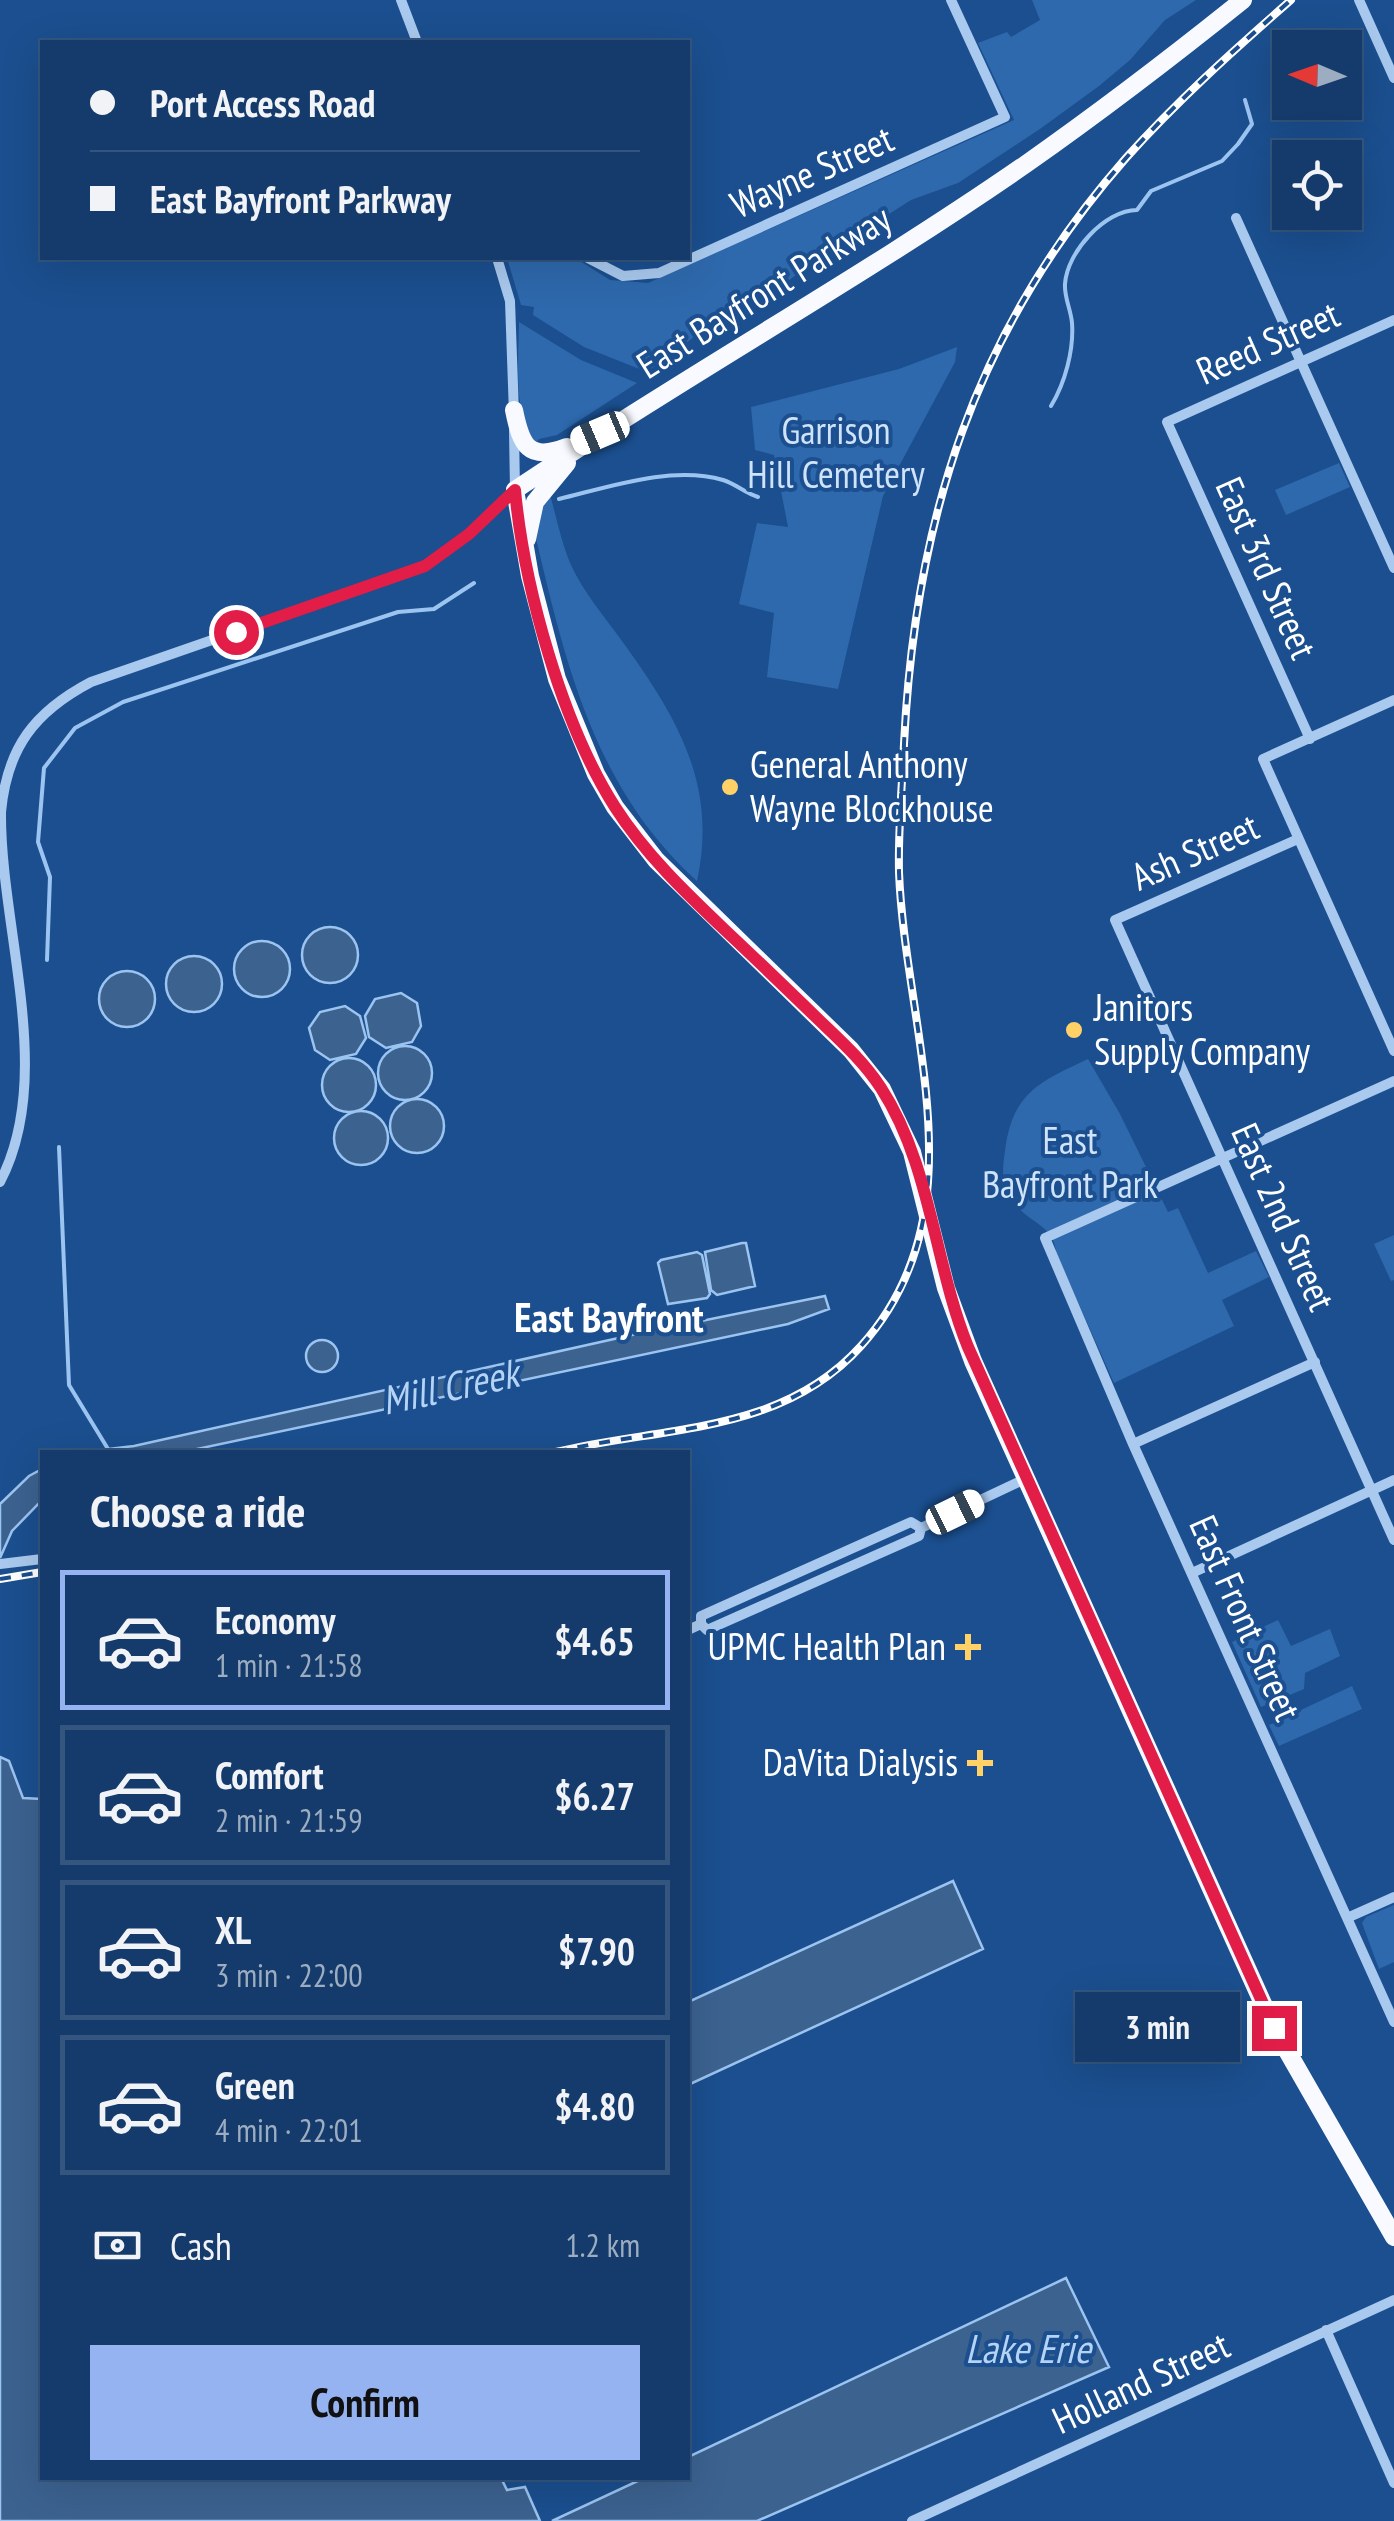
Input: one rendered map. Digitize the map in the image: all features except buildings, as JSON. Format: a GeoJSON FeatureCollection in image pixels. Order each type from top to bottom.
{"type":"FeatureCollection","features":[{"type":"Feature","properties":{"kind":"highway","name":"East Bayfront Parkway"},"geometry":{"type":"LineString","coordinates":[[515,490],[1024,165],[1152,73],[1243,0]]}},
{"type":"Feature","properties":{"kind":"highway"},"geometry":{"type":"LineString","coordinates":[[514,410],[521,440],[534,452],[550,452],[600,433]]}},
{"type":"Feature","properties":{"kind":"highway"},"geometry":{"type":"LineString","coordinates":[[526,560],[528,527],[535,502],[559,472],[600,433]]}},
{"type":"Feature","properties":{"kind":"highway"},"geometry":{"type":"LineString","coordinates":[[515,490],[526,560],[567,708],[615,807],[678,884],[851,1050],[894,1110],[919,1174],[956,1317],[1027,1478],[1274,2028],[1394,2237]]}},
{"type":"Feature","properties":{"kind":"street"},"geometry":{"type":"LineString","coordinates":[[401,0],[416,40]]}},
{"type":"Feature","properties":{"kind":"street","name":"Wayne Street"},"geometry":{"type":"LineString","coordinates":[[690,259],[1005,118],[951,0]]}},
{"type":"Feature","properties":{"kind":"street"},"geometry":{"type":"LineString","coordinates":[[1359,0],[1394,78]]}},
{"type":"Feature","properties":{"kind":"street"},"geometry":{"type":"LineString","coordinates":[[1236,218],[1394,568]]}},
{"type":"Feature","properties":{"kind":"street"},"geometry":{"type":"LineString","coordinates":[[0,1182],[20,1134],[26,1077],[1,812],[9,769],[26,733],[56,702],[91,682],[414,571],[443,555],[515,490],[510,301],[498,260]]}},
{"type":"Feature","properties":{"kind":"street","name":"Wayne Street"},"geometry":{"type":"LineString","coordinates":[[592,260],[623,276],[658,273],[687,260]]}},
{"type":"Feature","properties":{"kind":"street","name":"Reed Street"},"geometry":{"type":"LineString","coordinates":[[1166,422],[1394,320]]}},
{"type":"Feature","properties":{"kind":"street","name":"East 3rd Street"},"geometry":{"type":"LineString","coordinates":[[1166,422],[1310,739]]}},
{"type":"Feature","properties":{"kind":"street","name":"Ash Street"},"geometry":{"type":"LineString","coordinates":[[1116,920],[1298,839],[1263,759],[1394,700]]}},
{"type":"Feature","properties":{"kind":"street"},"geometry":{"type":"LineString","coordinates":[[1298,839],[1394,1051]]}},
{"type":"Feature","properties":{"kind":"street","name":"East 2nd Street"},"geometry":{"type":"LineString","coordinates":[[1116,920],[1394,1540]]}},
{"type":"Feature","properties":{"kind":"street"},"geometry":{"type":"LineString","coordinates":[[1224,1158],[1394,1082]]}},
{"type":"Feature","properties":{"kind":"street","name":"East Front Street"},"geometry":{"type":"LineString","coordinates":[[1224,1158],[1045,1238],[1133,1444],[1394,2022]]}},
{"type":"Feature","properties":{"kind":"street"},"geometry":{"type":"LineString","coordinates":[[1133,1444],[1315,1362]]}},
{"type":"Feature","properties":{"kind":"street"},"geometry":{"type":"LineString","coordinates":[[690,1629],[701,1624],[707,1630],[919,1536],[921,1528],[1027,1478]]}},
{"type":"Feature","properties":{"kind":"street"},"geometry":{"type":"LineString","coordinates":[[1192,1573],[1394,1480]]}},
{"type":"Feature","properties":{"kind":"street"},"geometry":{"type":"LineString","coordinates":[[0,1564],[40,1559]]}},
{"type":"Feature","properties":{"kind":"street"},"geometry":{"type":"LineString","coordinates":[[1347,1918],[1394,1897]]}},
{"type":"Feature","properties":{"kind":"street","name":"Holland Street"},"geometry":{"type":"LineString","coordinates":[[912,2521],[1394,2300]]}},
{"type":"Feature","properties":{"kind":"street"},"geometry":{"type":"LineString","coordinates":[[1326,2330],[1394,2484]]}},
{"type":"Feature","properties":{"kind":"green space"},"geometry":{"type":"Polygon","coordinates":[[[1032,0],[1196,0],[1165,20],[1130,60],[1099,86],[1040,129],[958,183],[911,200],[855,245],[793,277],[767,299],[741,309],[694,337],[647,372],[584,347],[533,315],[534,307],[521,305],[508,260],[578,260],[610,280],[648,283],[1014,120],[978,43],[1007,32],[1011,37],[1040,20],[1032,0]]]}},
{"type":"Feature","properties":{"kind":"green space"},"geometry":{"type":"Polygon","coordinates":[[[519,322],[581,360],[637,383],[557,435],[536,443],[528,433],[520,403],[519,322]]]}},
{"type":"Feature","properties":{"kind":"green space","name":"Garrison Hill Cemetery"},"geometry":{"type":"Polygon","coordinates":[[[957,347],[955,362],[883,496],[838,689],[767,677],[774,613],[739,604],[757,523],[788,527],[774,455],[755,450],[751,407],[899,369],[957,347]]]}},
{"type":"Feature","properties":{"kind":"green space"},"geometry":{"type":"Polygon","coordinates":[[[1339,463],[1350,487],[1286,515],[1275,490],[1339,463]]]}},
{"type":"Feature","properties":{"kind":"green space"},"geometry":{"type":"Polygon","coordinates":[[[549,491],[576,575],[660,697],[688,754],[702,814],[697,881],[661,844],[632,805],[588,719],[558,627],[534,530],[535,519],[549,491]]]}},
{"type":"Feature","properties":{"kind":"green space","name":"East Bayfront Park"},"geometry":{"type":"Polygon","coordinates":[[[1088,1059],[1168,1212],[1178,1208],[1208,1273],[1256,1251],[1269,1277],[1222,1300],[1234,1326],[1114,1383],[1055,1244],[1014,1203],[1004,1178],[1009,1131],[1021,1102],[1042,1083],[1088,1059]]]}},
{"type":"Feature","properties":{"kind":"green space"},"geometry":{"type":"Polygon","coordinates":[[[1394,1235],[1394,1280],[1391,1281],[1374,1244],[1394,1235]]]}},
{"type":"Feature","properties":{"kind":"green space"},"geometry":{"type":"Polygon","coordinates":[[[1278,1620],[1291,1646],[1330,1629],[1340,1656],[1305,1673],[1304,1689],[1261,1707],[1232,1642],[1278,1620]]]}},
{"type":"Feature","properties":{"kind":"green space"},"geometry":{"type":"Polygon","coordinates":[[[1352,1686],[1362,1709],[1279,1746],[1269,1725],[1352,1686]]]}},
{"type":"Feature","properties":{"kind":"green space"},"geometry":{"type":"Polygon","coordinates":[[[1394,1905],[1394,1962],[1379,1969],[1362,1923],[1366,1917],[1394,1905]]]}},
{"type":"Feature","properties":{"kind":"water"},"geometry":{"type":"Polygon","coordinates":[[[330,927],[350,935],[358,955],[350,975],[330,983],[310,975],[302,955],[310,935],[330,927]]]}},
{"type":"Feature","properties":{"kind":"water"},"geometry":{"type":"Polygon","coordinates":[[[262,941],[282,949],[290,969],[282,989],[262,997],[242,989],[234,969],[242,949],[262,941]]]}},
{"type":"Feature","properties":{"kind":"water"},"geometry":{"type":"Polygon","coordinates":[[[194,956],[214,964],[222,984],[214,1004],[194,1012],[174,1004],[166,984],[174,964],[194,956]]]}},
{"type":"Feature","properties":{"kind":"water"},"geometry":{"type":"Polygon","coordinates":[[[127,971],[147,979],[155,999],[147,1019],[127,1027],[107,1019],[99,999],[107,979],[127,971]]]}},
{"type":"Feature","properties":{"kind":"water"},"geometry":{"type":"Polygon","coordinates":[[[401,993],[417,1003],[421,1026],[412,1042],[386,1048],[369,1037],[365,1016],[375,999],[401,993]]]}},
{"type":"Feature","properties":{"kind":"water"},"geometry":{"type":"Polygon","coordinates":[[[345,1006],[360,1016],[366,1038],[356,1054],[330,1060],[315,1050],[309,1028],[320,1012],[345,1006]]]}},
{"type":"Feature","properties":{"kind":"water"},"geometry":{"type":"Polygon","coordinates":[[[405,1046],[424,1054],[432,1073],[424,1092],[405,1100],[386,1092],[378,1073],[386,1054],[405,1046]]]}},
{"type":"Feature","properties":{"kind":"water"},"geometry":{"type":"Polygon","coordinates":[[[349,1058],[368,1066],[376,1085],[368,1104],[349,1112],[330,1104],[322,1085],[330,1066],[349,1058]]]}},
{"type":"Feature","properties":{"kind":"water"},"geometry":{"type":"Polygon","coordinates":[[[417,1099],[436,1107],[444,1126],[436,1145],[417,1153],[398,1145],[390,1126],[398,1107],[417,1099]]]}},
{"type":"Feature","properties":{"kind":"water"},"geometry":{"type":"Polygon","coordinates":[[[361,1111],[380,1119],[388,1138],[380,1157],[361,1165],[342,1157],[334,1138],[342,1119],[361,1111]]]}},
{"type":"Feature","properties":{"kind":"water"},"geometry":{"type":"Polygon","coordinates":[[[746,1243],[755,1286],[717,1295],[711,1290],[705,1252],[746,1243]]]}},
{"type":"Feature","properties":{"kind":"water"},"geometry":{"type":"Polygon","coordinates":[[[697,1252],[702,1255],[710,1294],[707,1298],[668,1304],[658,1263],[697,1252]]]}},
{"type":"Feature","properties":{"kind":"water","name":"Mill Creek"},"geometry":{"type":"Polygon","coordinates":[[[825,1296],[829,1309],[788,1324],[192,1450],[100,1450],[134,1446],[825,1296]]]}},
{"type":"Feature","properties":{"kind":"water"},"geometry":{"type":"Polygon","coordinates":[[[322,1340],[333,1345],[338,1356],[333,1367],[322,1372],[311,1367],[306,1356],[311,1345],[322,1340]]]}},
{"type":"Feature","properties":{"kind":"water"},"geometry":{"type":"Polygon","coordinates":[[[40,1470],[40,1502],[12,1531],[0,1558],[0,1504],[40,1470]]]}},
{"type":"Feature","properties":{"kind":"water"},"geometry":{"type":"Polygon","coordinates":[[[0,1757],[9,1761],[23,1798],[40,1799],[40,2480],[502,2480],[507,2490],[525,2487],[540,2521],[0,2521],[0,1757]]]}},
{"type":"Feature","properties":{"kind":"water"},"geometry":{"type":"Polygon","coordinates":[[[953,1881],[983,1949],[690,2084],[690,2001],[953,1881]]]}},
{"type":"Feature","properties":{"kind":"water","name":"Lake Erie"},"geometry":{"type":"Polygon","coordinates":[[[1066,2278],[1109,2367],[757,2521],[552,2521],[640,2480],[690,2480],[690,2456],[1066,2278]]]}},
{"type":"Feature","properties":{"kind":"waterway"},"geometry":{"type":"LineString","coordinates":[[1051,406],[1070,355],[1072,323],[1065,284],[1080,247],[1113,217],[1137,210],[1151,191],[1222,161],[1252,124],[1245,100]]}},
{"type":"Feature","properties":{"kind":"waterway"},"geometry":{"type":"LineString","coordinates":[[559,499],[641,479],[683,475],[723,480],[758,497]]}},
{"type":"Feature","properties":{"kind":"waterway"},"geometry":{"type":"LineString","coordinates":[[47,960],[50,877],[38,842],[44,768],[75,728],[123,702],[398,612],[434,609],[474,583]]}},
{"type":"Feature","properties":{"kind":"waterway"},"geometry":{"type":"LineString","coordinates":[[59,1147],[69,1385],[108,1449]]}},
{"type":"Feature","properties":{"kind":"railway"},"geometry":{"type":"LineString","coordinates":[[566,1450],[718,1423],[794,1396],[829,1375],[861,1346],[898,1293],[919,1237],[928,1179],[928,1118],[904,932],[899,840],[911,661],[922,581],[939,505],[962,431],[992,359],[1029,290],[1074,223],[1165,116],[1291,0]]}},
{"type":"Feature","properties":{"kind":"railway"},"geometry":{"type":"LineString","coordinates":[[0,1579],[40,1572]]}},
{"type":"Feature","properties":{"kind":"place","name":"General Anthony Wayne Blockhouse"},"geometry":{"type":"Point","coordinates":[730,787]}},
{"type":"Feature","properties":{"kind":"place","name":"Janitors Supply Company"},"geometry":{"type":"Point","coordinates":[1074,1030]}},
{"type":"Feature","properties":{"kind":"place","name":"UPMC Health Plan"},"geometry":{"type":"Point","coordinates":[968,1647]}},
{"type":"Feature","properties":{"kind":"place","name":"DaVita Dialysis"},"geometry":{"type":"Point","coordinates":[980,1763]}},
{"type":"Feature","properties":{"kind":"district","name":"East Bayfront"},"geometry":{"type":"Point","coordinates":[609,1318]}},
{"type":"Feature","properties":{"kind":"route"},"geometry":{"type":"LineString","coordinates":[[236,632],[425,566],[469,534],[515,490],[530,576],[557,680],[580,739],[615,807],[678,884],[851,1050],[894,1110],[919,1174],[946,1288],[968,1347],[1274,2028]]}}]}
